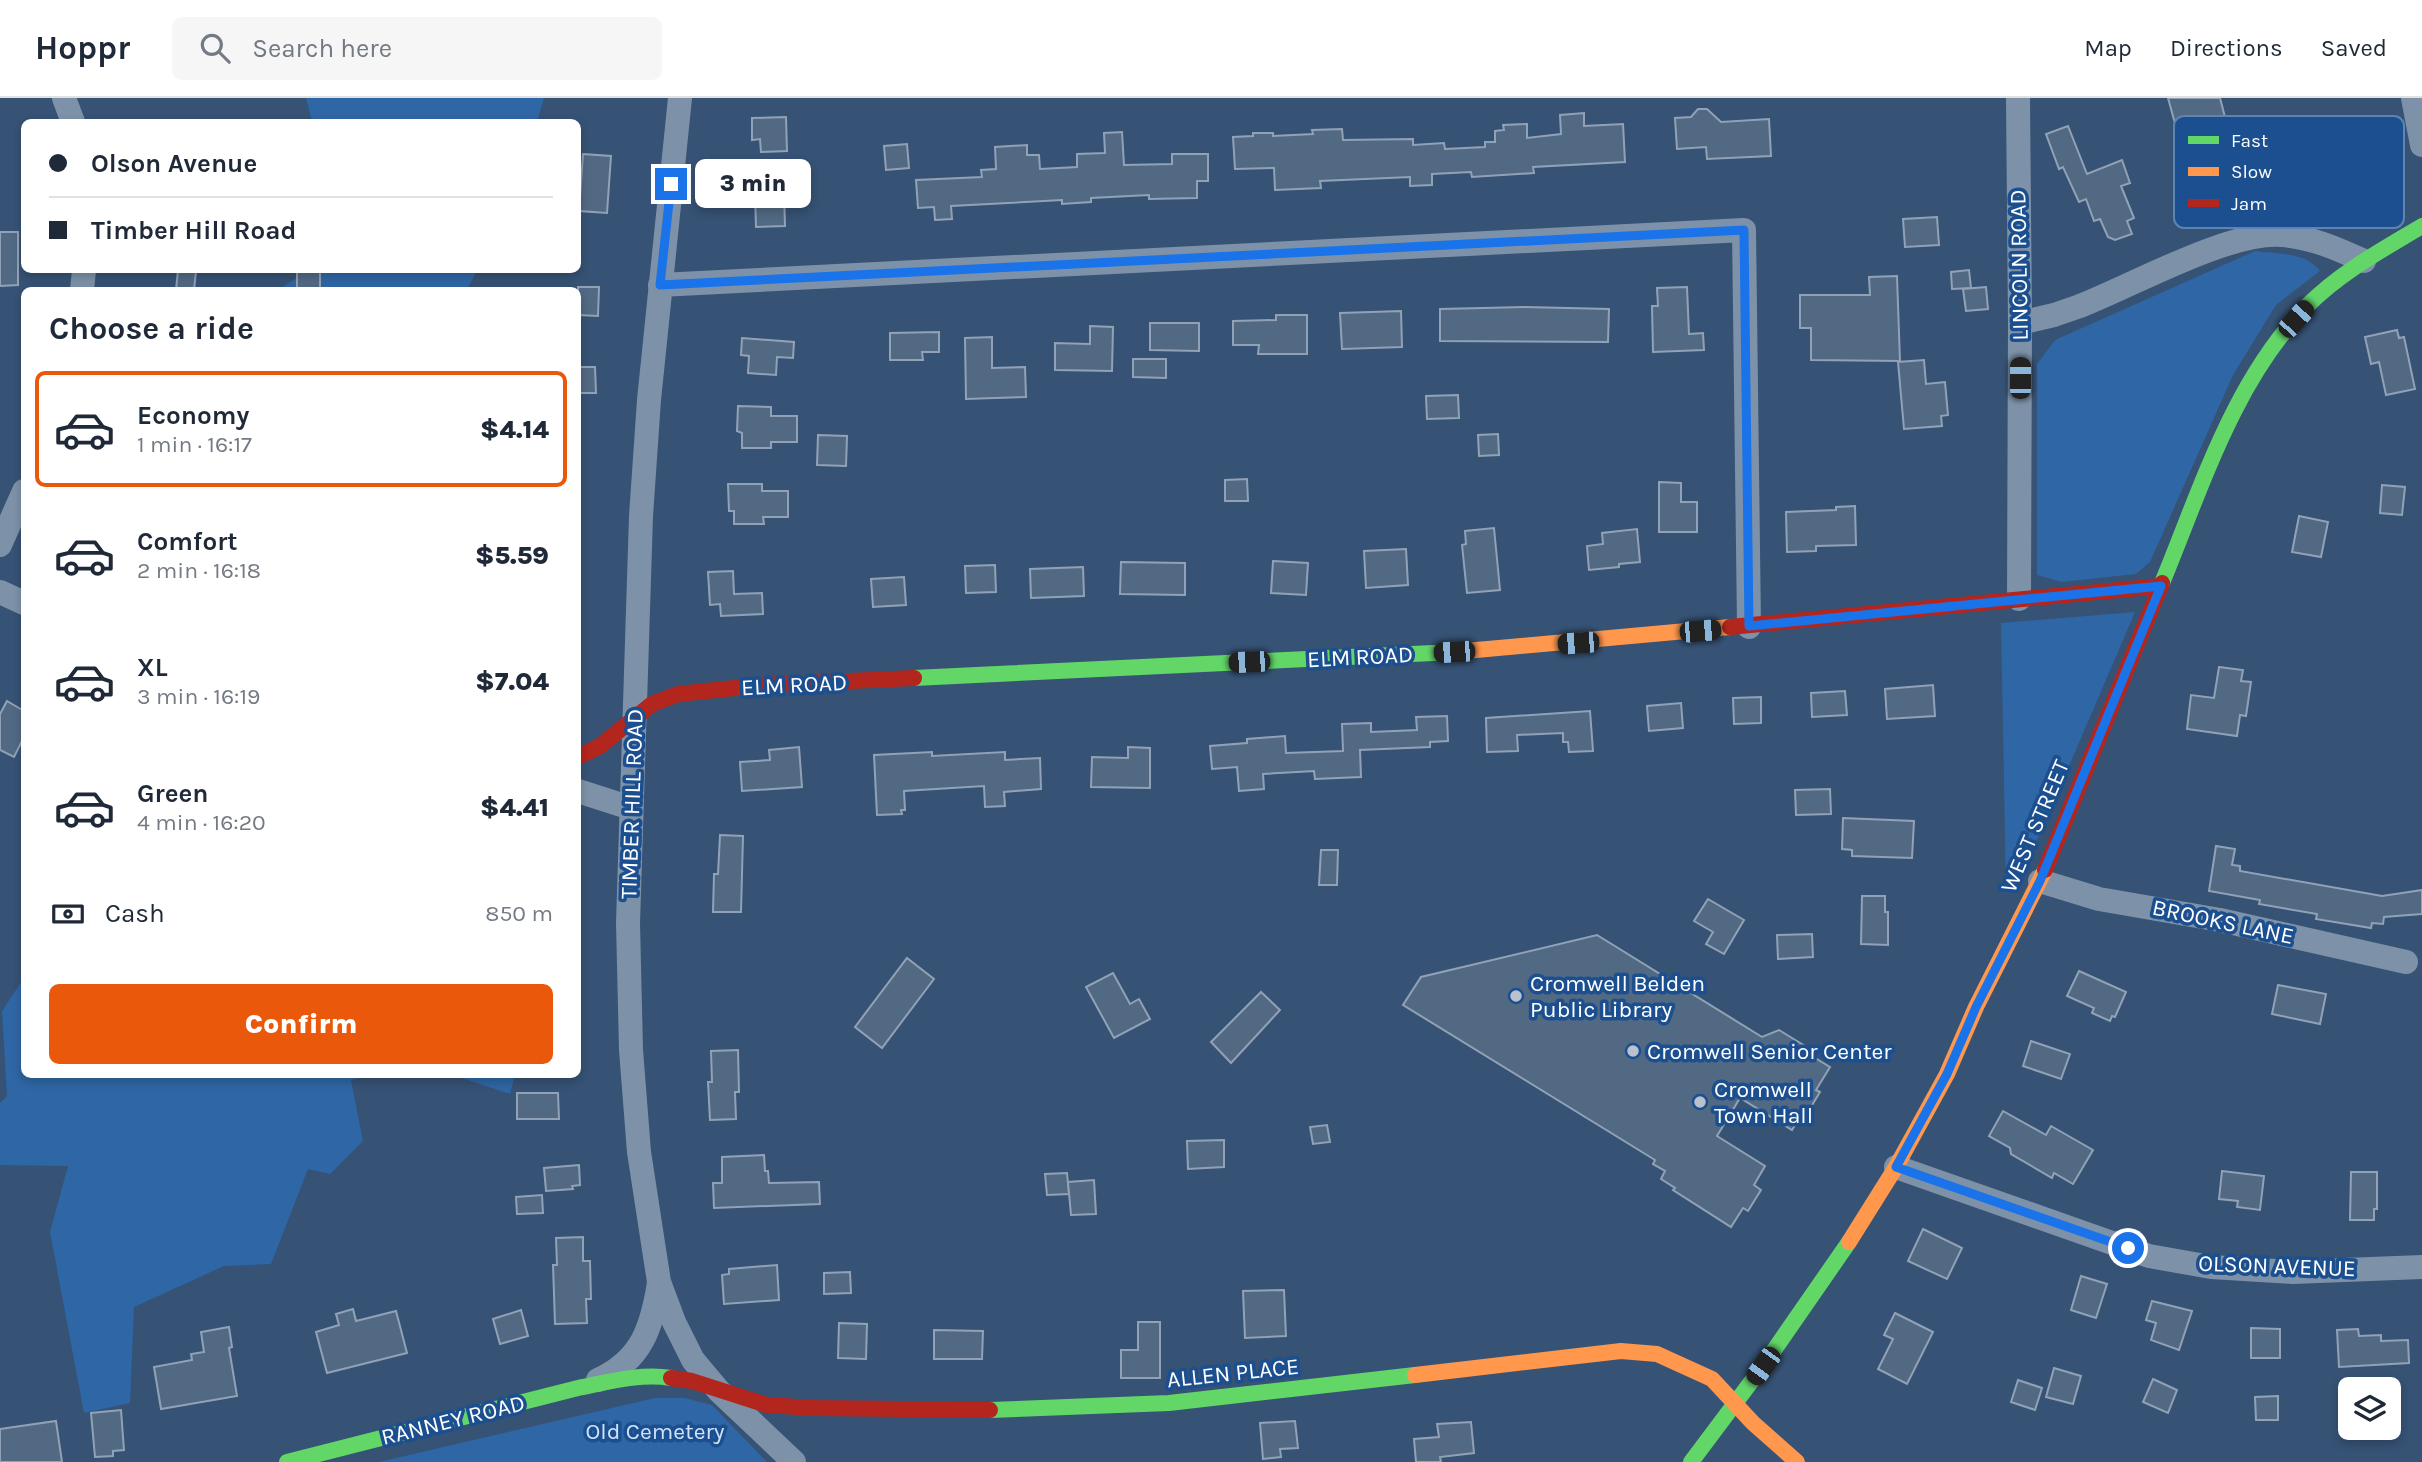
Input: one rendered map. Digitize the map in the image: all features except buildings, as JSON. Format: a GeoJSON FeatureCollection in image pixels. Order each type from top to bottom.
{"type":"FeatureCollection","features":[{"type":"Feature","properties":{"kind":"street"},"geometry":{"type":"LineString","coordinates":[[64,98],[72,119]]}},
{"type":"Feature","properties":{"kind":"street","name":"TIMBER HILL ROAD"},"geometry":{"type":"LineString","coordinates":[[680,98],[649,400],[641,516],[628,923],[631,1050],[639,1152],[659,1282],[674,1322],[693,1360],[719,1391],[794,1462]]}},
{"type":"Feature","properties":{"kind":"street","name":"LINCOLN ROAD"},"geometry":{"type":"LineString","coordinates":[[2018,98],[2019,599]]}},
{"type":"Feature","properties":{"kind":"street"},"geometry":{"type":"LineString","coordinates":[[2413,98],[2422,145]]}},
{"type":"Feature","properties":{"kind":"street","name":"WEST STREET"},"geometry":{"type":"LineString","coordinates":[[1691,1462],[1812,1297],[1896,1167],[1947,1074],[1976,1007],[2040,881],[2221,441],[2241,398],[2264,359],[2308,306],[2333,283],[2422,226]]}},
{"type":"Feature","properties":{"kind":"street"},"geometry":{"type":"LineString","coordinates":[[660,285],[1744,230],[1749,626]]}},
{"type":"Feature","properties":{"kind":"street"},"geometry":{"type":"LineString","coordinates":[[2020,323],[2054,316],[2244,239],[2293,236],[2341,250],[2364,261]]}},
{"type":"Feature","properties":{"kind":"street"},"geometry":{"type":"LineString","coordinates":[[0,545],[21,498]]}},
{"type":"Feature","properties":{"kind":"street","name":"ELM ROAD"},"geometry":{"type":"LineString","coordinates":[[581,756],[602,746],[634,716],[654,703],[676,695],[764,685],[1468,652],[2161,586]]}},
{"type":"Feature","properties":{"kind":"street"},"geometry":{"type":"LineString","coordinates":[[0,592],[21,602]]}},
{"type":"Feature","properties":{"kind":"street"},"geometry":{"type":"LineString","coordinates":[[581,792],[631,808]]}},
{"type":"Feature","properties":{"kind":"street","name":"BROOKS LANE"},"geometry":{"type":"LineString","coordinates":[[2040,881],[2099,899],[2220,920],[2406,962]]}},
{"type":"Feature","properties":{"kind":"street","name":"OLSON AVENUE"},"geometry":{"type":"LineString","coordinates":[[1896,1167],[2149,1256],[2211,1267],[2293,1272],[2422,1267]]}},
{"type":"Feature","properties":{"kind":"street","name":"RANNEY ROAD"},"geometry":{"type":"LineString","coordinates":[[578,1388],[615,1372],[634,1355],[646,1335],[654,1312],[659,1282]]}},
{"type":"Feature","properties":{"kind":"street","name":"ALLEN PLACE"},"geometry":{"type":"LineString","coordinates":[[719,1391],[767,1405],[813,1408],[1094,1408],[1183,1402],[1574,1356],[1641,1351],[1671,1359],[1712,1379],[1797,1462]]}},
{"type":"Feature","properties":{"kind":"street","name":"RANNEY ROAD"},"geometry":{"type":"LineString","coordinates":[[287,1462],[626,1378],[660,1377],[692,1381],[719,1391]]}},
{"type":"Feature","properties":{"kind":"green space"},"geometry":{"type":"Polygon","coordinates":[[[306,98],[544,98],[538,119],[311,119],[306,98]]]}},
{"type":"Feature","properties":{"kind":"green space"},"geometry":{"type":"Polygon","coordinates":[[[2255,251],[2300,257],[2320,271],[2276,305],[2233,375],[2150,562],[2136,574],[2061,582],[2037,575],[2037,364],[2055,340],[2255,251]]]}},
{"type":"Feature","properties":{"kind":"green space"},"geometry":{"type":"Polygon","coordinates":[[[304,273],[476,273],[468,287],[283,287],[304,273]]]}},
{"type":"Feature","properties":{"kind":"green space"},"geometry":{"type":"Polygon","coordinates":[[[2135,612],[2039,836],[2006,894],[2001,623],[2135,612]]]}},
{"type":"Feature","properties":{"kind":"green space"},"geometry":{"type":"Polygon","coordinates":[[[21,982],[21,1078],[359,1078],[351,1080],[363,1141],[330,1174],[308,1169],[271,1264],[224,1266],[134,1307],[130,1403],[84,1413],[50,1232],[68,1166],[0,1165],[0,1103],[7,1096],[2,1011],[21,982]]]}},
{"type":"Feature","properties":{"kind":"green space"},"geometry":{"type":"Polygon","coordinates":[[[462,1078],[514,1078],[510,1094],[462,1078]]]}},
{"type":"Feature","properties":{"kind":"green space","name":"Old Cemetery"},"geometry":{"type":"Polygon","coordinates":[[[655,1398],[685,1398],[712,1405],[767,1462],[379,1462],[655,1398]]]}},
{"type":"Feature","properties":{"kind":"traffic: fast"},"geometry":{"type":"LineString","coordinates":[[2162,583],[2222,436],[2259,366],[2282,334],[2308,305],[2334,282],[2422,226]]}},
{"type":"Feature","properties":{"kind":"traffic: fast"},"geometry":{"type":"LineString","coordinates":[[914,678],[1454,652]]}},
{"type":"Feature","properties":{"kind":"traffic: fast"},"geometry":{"type":"LineString","coordinates":[[1691,1462],[1763,1366],[1849,1242]]}},
{"type":"Feature","properties":{"kind":"traffic: fast"},"geometry":{"type":"LineString","coordinates":[[990,1410],[1169,1403],[1415,1375]]}},
{"type":"Feature","properties":{"kind":"traffic: fast"},"geometry":{"type":"LineString","coordinates":[[287,1462],[578,1388],[636,1377],[671,1378]]}},
{"type":"Feature","properties":{"kind":"traffic: slow"},"geometry":{"type":"LineString","coordinates":[[1454,652],[1730,627]]}},
{"type":"Feature","properties":{"kind":"traffic: slow"},"geometry":{"type":"LineString","coordinates":[[1849,1242],[1896,1167],[1947,1074],[1976,1007],[2045,870]]}},
{"type":"Feature","properties":{"kind":"traffic: slow"},"geometry":{"type":"LineString","coordinates":[[1415,1375],[1621,1351],[1657,1354],[1712,1379],[1753,1423],[1797,1462]]}},
{"type":"Feature","properties":{"kind":"traffic: jam"},"geometry":{"type":"LineString","coordinates":[[2045,870],[2162,583]]}},
{"type":"Feature","properties":{"kind":"traffic: jam"},"geometry":{"type":"LineString","coordinates":[[1730,627],[2161,586]]}},
{"type":"Feature","properties":{"kind":"traffic: jam"},"geometry":{"type":"LineString","coordinates":[[581,756],[600,746],[652,704],[678,694],[764,685],[914,678]]}},
{"type":"Feature","properties":{"kind":"traffic: jam"},"geometry":{"type":"LineString","coordinates":[[671,1378],[692,1381],[767,1405],[990,1410]]}},
{"type":"Feature","properties":{"kind":"place","name":"Cromwell Belden Public Library"},"geometry":{"type":"Point","coordinates":[1516,996]}},
{"type":"Feature","properties":{"kind":"place","name":"Cromwell Senior Center"},"geometry":{"type":"Point","coordinates":[1633,1051]}},
{"type":"Feature","properties":{"kind":"place","name":"Cromwell Town Hall"},"geometry":{"type":"Point","coordinates":[1700,1102]}},
{"type":"Feature","properties":{"kind":"route"},"geometry":{"type":"LineString","coordinates":[[671,184],[660,285],[1744,230],[1749,626],[2161,586],[2040,881],[1976,1007],[1947,1074],[1896,1167],[2128,1248]]}}]}
